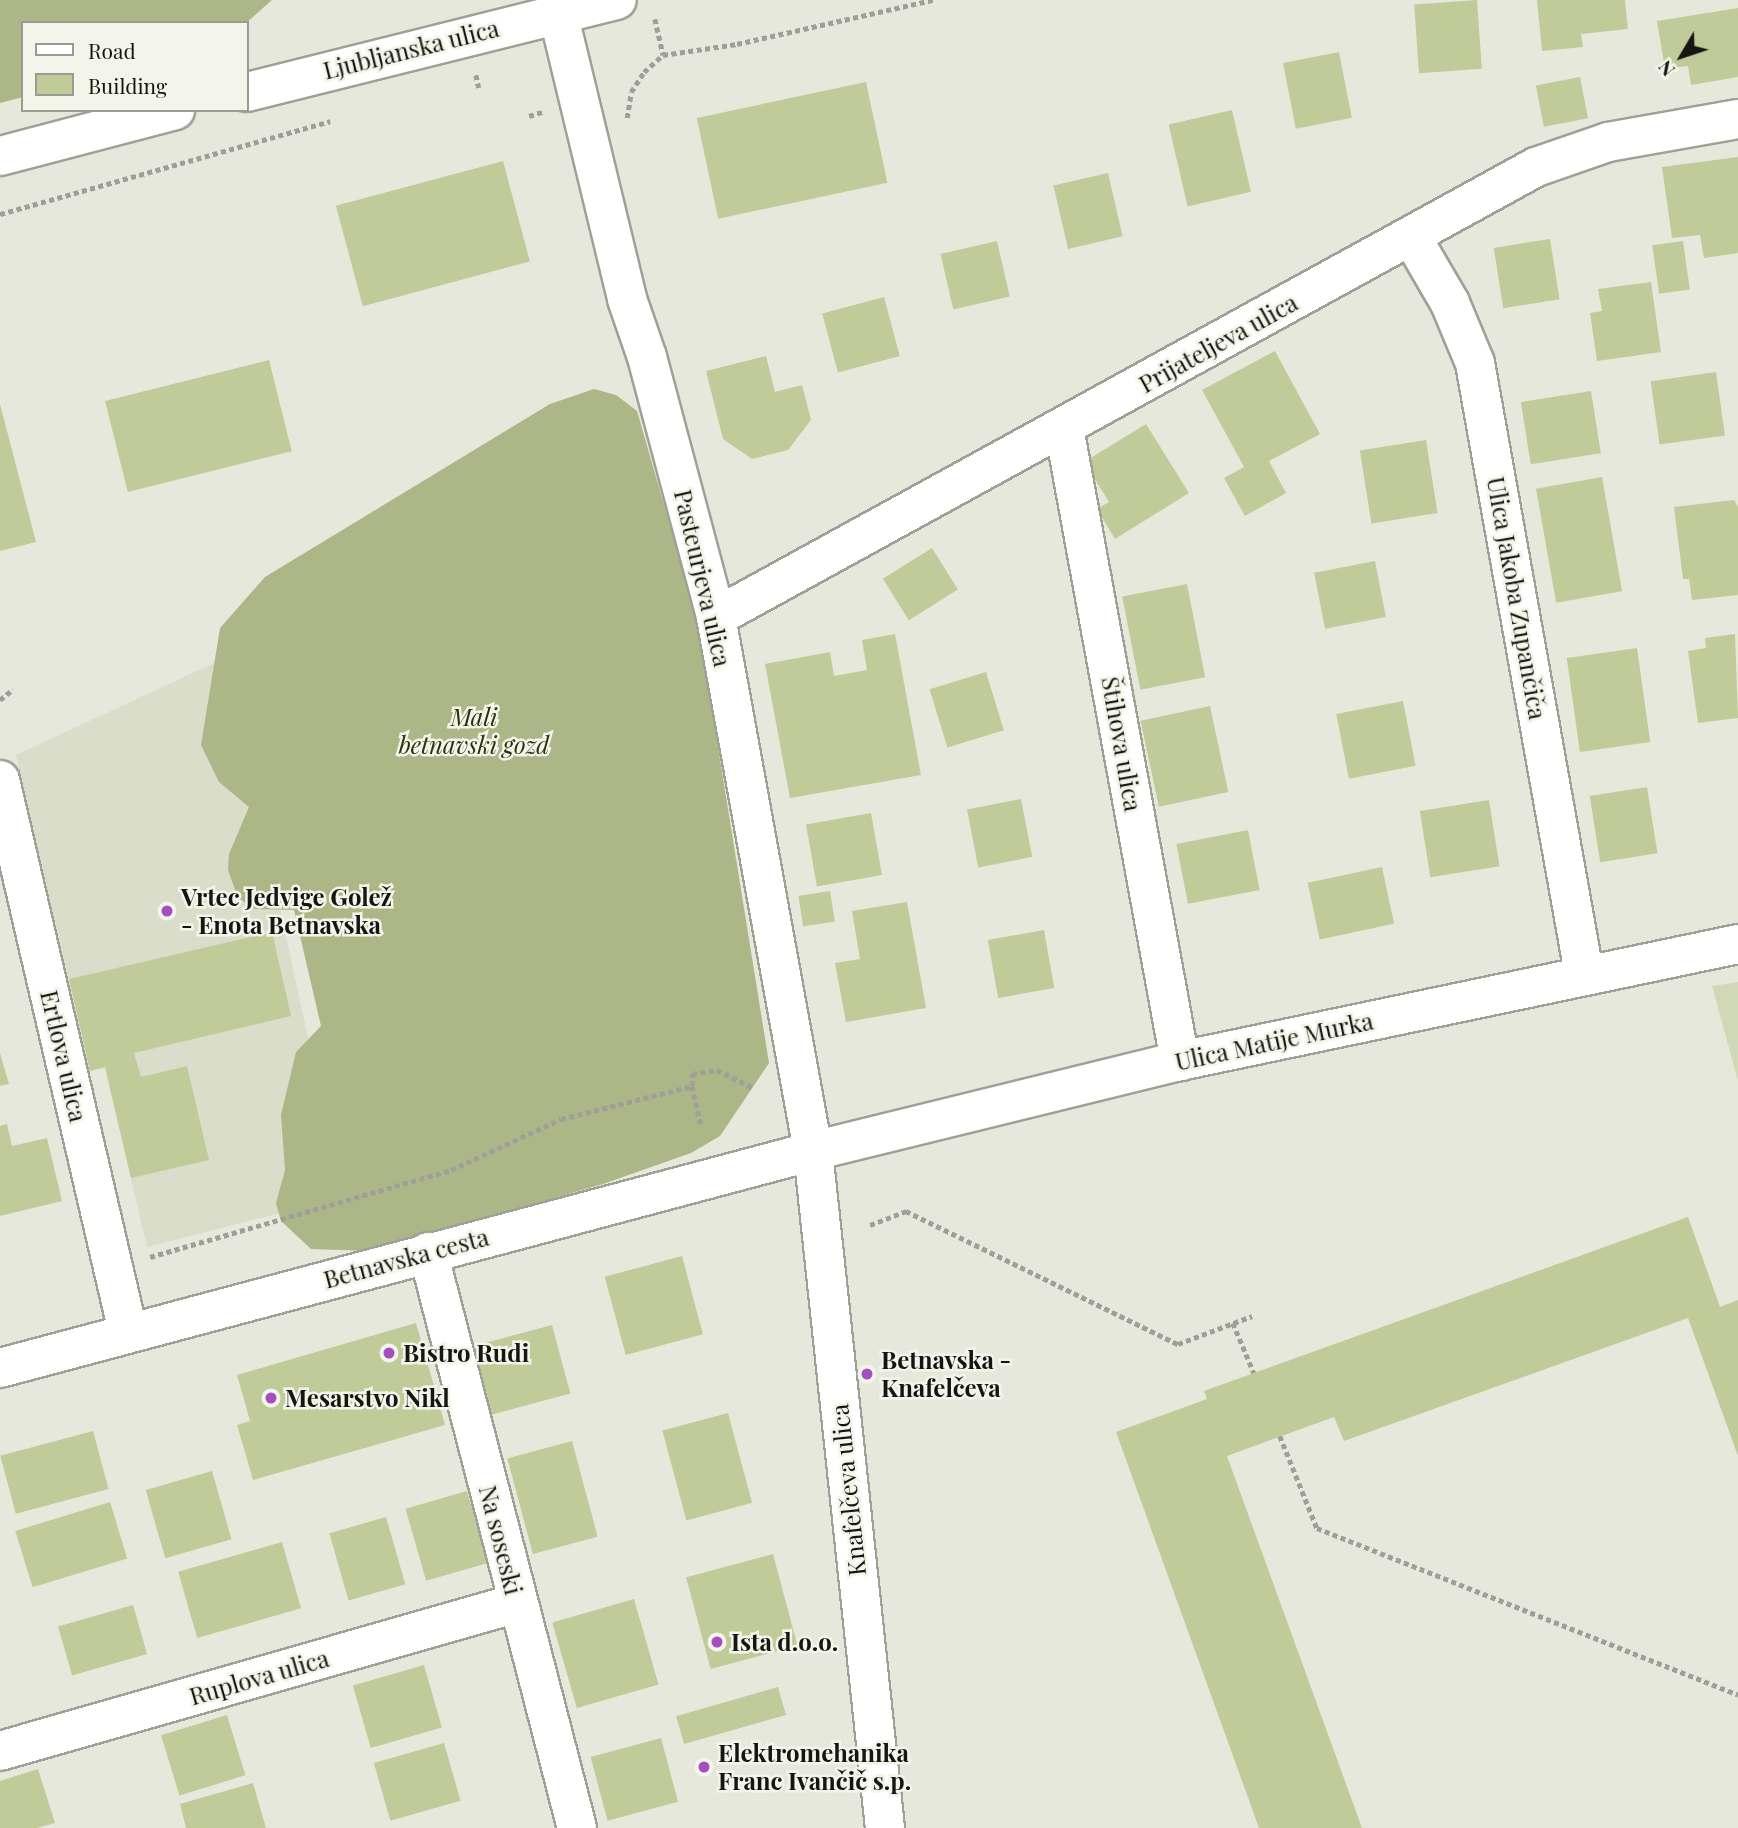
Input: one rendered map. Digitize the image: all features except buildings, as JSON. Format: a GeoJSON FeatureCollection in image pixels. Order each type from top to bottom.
{"type":"FeatureCollection","features":[{"type":"Feature","properties":{"kind":"street","name":"Ljubljanska ulica"},"geometry":{"type":"LineString","coordinates":[[248,92],[558,12],[617,0]]}},
{"type":"Feature","properties":{"kind":"street","name":"Pasteurjeva ulica"},"geometry":{"type":"LineString","coordinates":[[558,12],[627,299],[648,357],[716,617],[813,1151]]}},
{"type":"Feature","properties":{"kind":"street"},"geometry":{"type":"LineString","coordinates":[[0,156],[167,112]]}},
{"type":"Feature","properties":{"kind":"street","name":"Prijateljeva ulica"},"geometry":{"type":"LineString","coordinates":[[716,617],[1411,236],[1571,152],[1738,119]]}},
{"type":"Feature","properties":{"kind":"street","name":"Ulica Jakoba Zupančiča"},"geometry":{"type":"LineString","coordinates":[[1411,236],[1450,303],[1475,363],[1584,973]]}},
{"type":"Feature","properties":{"kind":"street","name":"Štihova ulica"},"geometry":{"type":"LineString","coordinates":[[1064,428],[1180,1061]]}},
{"type":"Feature","properties":{"kind":"street","name":"Ertlova ulica"},"geometry":{"type":"LineString","coordinates":[[0,779],[128,1332]]}},
{"type":"Feature","properties":{"kind":"street","name":"Ulica Matije Murka"},"geometry":{"type":"LineString","coordinates":[[813,1151],[1180,1061],[1584,973],[1738,944]]}},
{"type":"Feature","properties":{"kind":"street","name":"Betnavska cesta"},"geometry":{"type":"LineString","coordinates":[[0,1367],[813,1151]]}},
{"type":"Feature","properties":{"kind":"street","name":"Knafelčeva ulica"},"geometry":{"type":"LineString","coordinates":[[813,1151],[885,1828]]}},
{"type":"Feature","properties":{"kind":"street","name":"Na soseski"},"geometry":{"type":"LineString","coordinates":[[428,1252],[577,1828]]}},
{"type":"Feature","properties":{"kind":"street","name":"Ruplova ulica"},"geometry":{"type":"LineString","coordinates":[[0,1751],[517,1602]]}},
{"type":"Feature","properties":{"kind":"path"},"geometry":{"type":"LineString","coordinates":[[625,127],[631,92],[644,72],[663,55],[737,44],[933,0]]}},
{"type":"Feature","properties":{"kind":"path"},"geometry":{"type":"LineString","coordinates":[[653,11],[663,55]]}},
{"type":"Feature","properties":{"kind":"path"},"geometry":{"type":"LineString","coordinates":[[0,214],[330,121]]}},
{"type":"Feature","properties":{"kind":"path"},"geometry":{"type":"LineString","coordinates":[[0,700],[13,689]]}},
{"type":"Feature","properties":{"kind":"path"},"geometry":{"type":"LineString","coordinates":[[701,1124],[692,1086],[692,1074],[717,1070],[754,1088]]}},
{"type":"Feature","properties":{"kind":"path"},"geometry":{"type":"LineString","coordinates":[[137,1260],[451,1170],[561,1119],[692,1086]]}},
{"type":"Feature","properties":{"kind":"path"},"geometry":{"type":"LineString","coordinates":[[870,1225],[906,1210],[1178,1344],[1252,1316]]}},
{"type":"Feature","properties":{"kind":"path"},"geometry":{"type":"LineString","coordinates":[[1233,1323],[1254,1373]]}},
{"type":"Feature","properties":{"kind":"path"},"geometry":{"type":"LineString","coordinates":[[1280,1436],[1317,1528],[1738,1695]]}},
{"type":"Feature","properties":{"kind":"shaded area","name":"Vrtec Jedvige Golež - Enota Betnavska"},"geometry":{"type":"Polygon","coordinates":[[[225,658],[343,1197],[147,1247],[105,1068],[90,1071],[16,755],[225,658]]]}},
{"type":"Feature","properties":{"kind":"green space"},"geometry":{"type":"Polygon","coordinates":[[[0,0],[272,0],[248,21],[21,21],[21,98],[0,103],[0,0]]]}},
{"type":"Feature","properties":{"kind":"green space","name":"Mali betnavski gozd"},"geometry":{"type":"Polygon","coordinates":[[[594,389],[616,395],[637,411],[698,623],[769,1063],[720,1136],[691,1153],[603,1184],[372,1251],[311,1249],[281,1221],[276,1203],[285,1170],[281,1115],[296,1052],[321,1026],[294,910],[255,909],[238,898],[228,870],[229,854],[249,807],[219,782],[201,745],[220,628],[265,577],[550,404],[594,389]]]}},
{"type":"Feature","properties":{"kind":"green space"},"geometry":{"type":"Polygon","coordinates":[[[1738,982],[1738,1081],[1712,986],[1738,982]]]}},
{"type":"Feature","properties":{"kind":"place","name":"Vrtec Jedvige Golež - Enota Betnavska"},"geometry":{"type":"Point","coordinates":[167,911]}},
{"type":"Feature","properties":{"kind":"place","name":"Bistro Rudi"},"geometry":{"type":"Point","coordinates":[389,1353]}},
{"type":"Feature","properties":{"kind":"place","name":"Betnavska - Knafelčeva"},"geometry":{"type":"Point","coordinates":[867,1374]}},
{"type":"Feature","properties":{"kind":"place","name":"Mesarstvo Nikl"},"geometry":{"type":"Point","coordinates":[271,1398]}},
{"type":"Feature","properties":{"kind":"place","name":"Ista d.o.o."},"geometry":{"type":"Point","coordinates":[717,1642]}},
{"type":"Feature","properties":{"kind":"place","name":"Elektromehanika Franc Ivančič s.p."},"geometry":{"type":"Point","coordinates":[704,1767]}}]}
